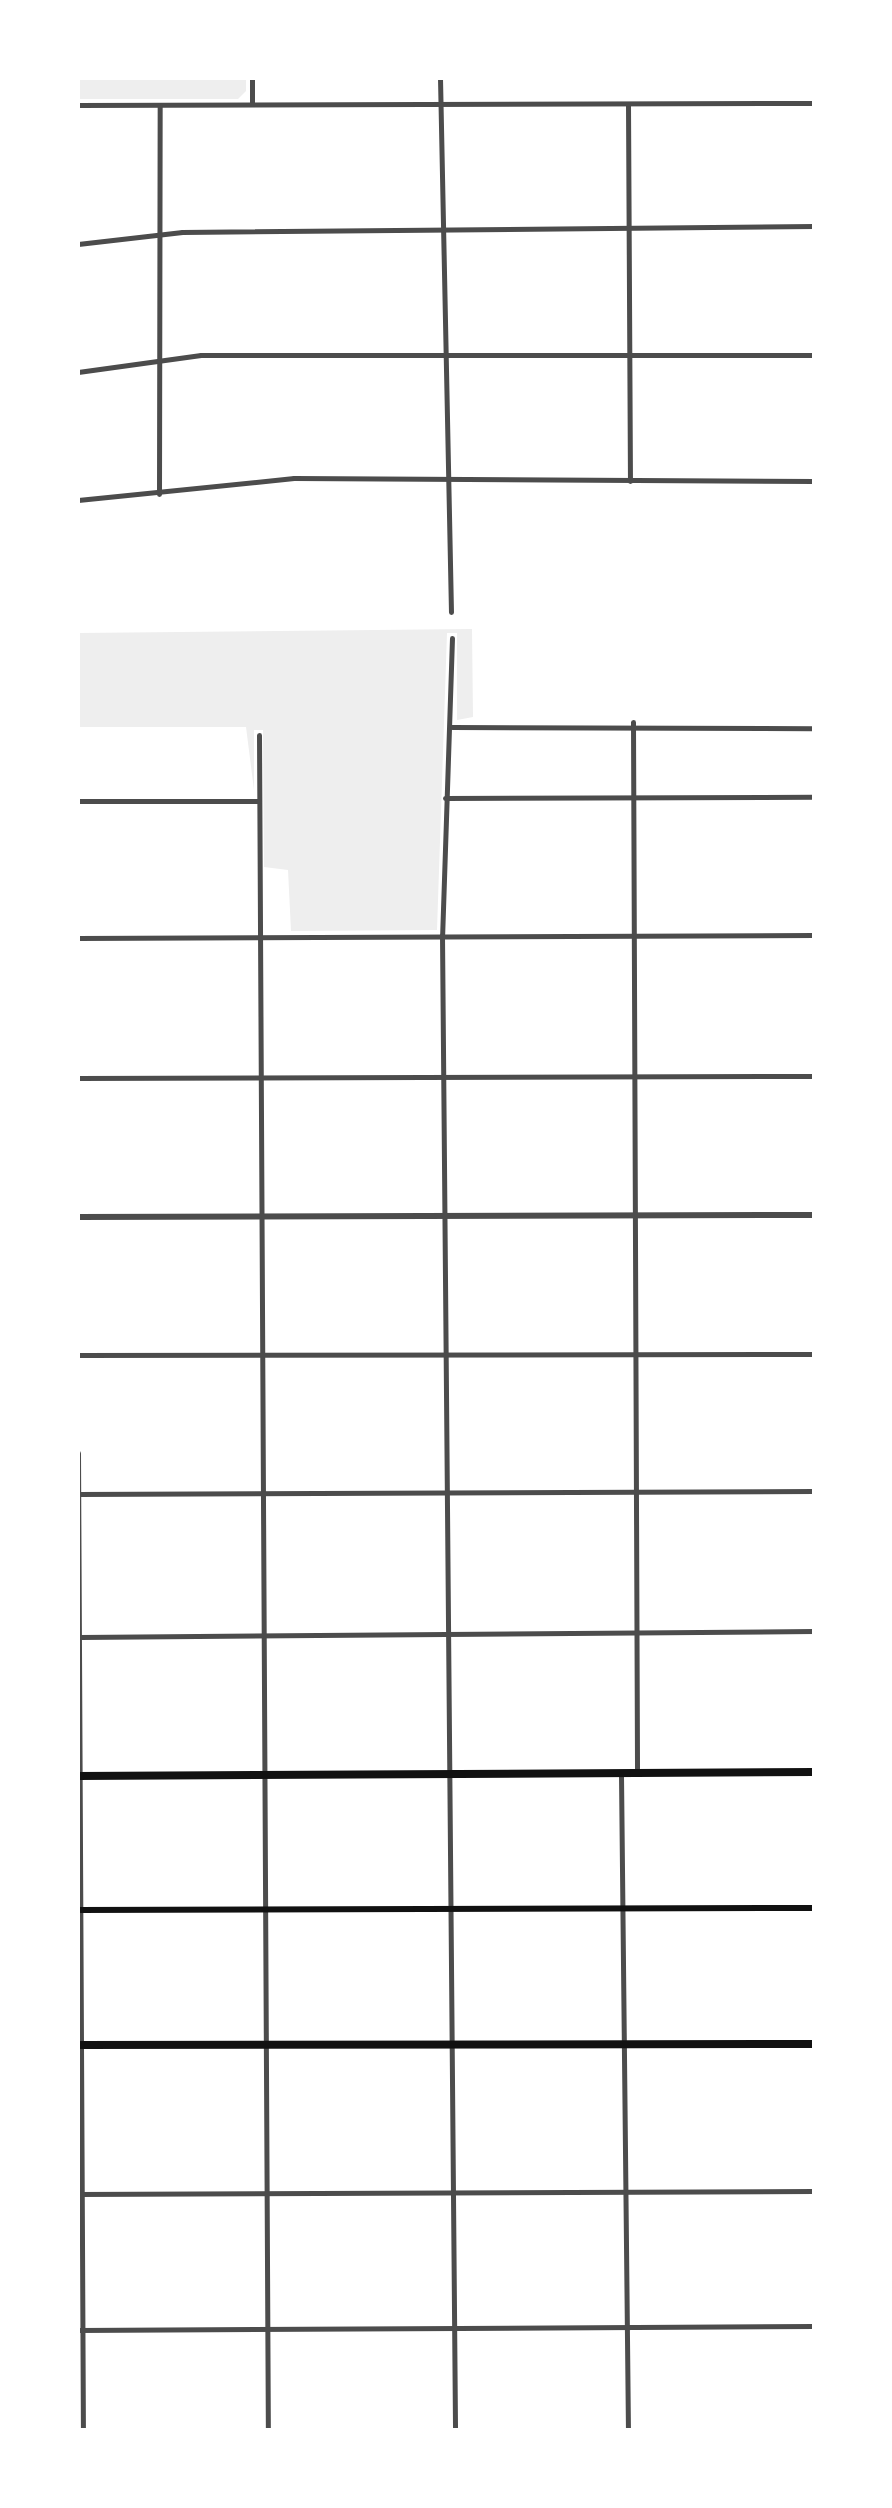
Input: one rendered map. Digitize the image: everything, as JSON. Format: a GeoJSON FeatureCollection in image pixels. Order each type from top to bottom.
{"type":"FeatureCollection","features":[{"type":"Feature","properties":{"kind":"main road"},"geometry":{"type":"LineString","coordinates":[[78,1776],[814,1772]]}},
{"type":"Feature","properties":{"kind":"main road"},"geometry":{"type":"LineString","coordinates":[[78,1910],[814,1908]]}},
{"type":"Feature","properties":{"kind":"main road"},"geometry":{"type":"LineString","coordinates":[[80,2045],[814,2044]]}},
{"type":"Feature","properties":{"kind":"street"},"geometry":{"type":"LineString","coordinates":[[252,78],[252,104]]}},
{"type":"Feature","properties":{"kind":"street"},"geometry":{"type":"LineString","coordinates":[[440,78],[444,480],[451,612]]}},
{"type":"Feature","properties":{"kind":"street"},"geometry":{"type":"LineString","coordinates":[[78,500],[294,478],[814,482],[814,78]]}},
{"type":"Feature","properties":{"kind":"street"},"geometry":{"type":"LineString","coordinates":[[628,103],[630,481]]}},
{"type":"Feature","properties":{"kind":"street"},"geometry":{"type":"LineString","coordinates":[[78,105],[814,103]]}},
{"type":"Feature","properties":{"kind":"street"},"geometry":{"type":"LineString","coordinates":[[159,494],[160,105]]}},
{"type":"Feature","properties":{"kind":"street"},"geometry":{"type":"LineString","coordinates":[[78,244],[160,236],[443,228],[813,226]]}},
{"type":"Feature","properties":{"kind":"street"},"geometry":{"type":"LineString","coordinates":[[78,372],[158,365],[200,356],[814,355]]}},
{"type":"Feature","properties":{"kind":"street"},"geometry":{"type":"LineString","coordinates":[[452,638],[442,935],[453,1355],[450,1909],[455,2430]]}},
{"type":"Feature","properties":{"kind":"street"},"geometry":{"type":"LineString","coordinates":[[452,727],[633,722],[814,728]]}},
{"type":"Feature","properties":{"kind":"street"},"geometry":{"type":"LineString","coordinates":[[633,722],[637,1775]]}},
{"type":"Feature","properties":{"kind":"street"},"geometry":{"type":"LineString","coordinates":[[259,735],[268,2430]]}},
{"type":"Feature","properties":{"kind":"street"},"geometry":{"type":"LineString","coordinates":[[446,798],[814,798]]}},
{"type":"Feature","properties":{"kind":"street"},"geometry":{"type":"LineString","coordinates":[[78,801],[259,801]]}},
{"type":"Feature","properties":{"kind":"street"},"geometry":{"type":"LineString","coordinates":[[78,938],[814,935]]}},
{"type":"Feature","properties":{"kind":"street"},"geometry":{"type":"LineString","coordinates":[[78,1078],[814,1076]]}},
{"type":"Feature","properties":{"kind":"street"},"geometry":{"type":"LineString","coordinates":[[78,1217],[814,1214]]}},
{"type":"Feature","properties":{"kind":"street"},"geometry":{"type":"LineString","coordinates":[[78,1356],[814,1354]]}},
{"type":"Feature","properties":{"kind":"street"},"geometry":{"type":"LineString","coordinates":[[78,1453],[83,2430]]}},
{"type":"Feature","properties":{"kind":"street"},"geometry":{"type":"LineString","coordinates":[[78,1494],[814,1491]]}},
{"type":"Feature","properties":{"kind":"street"},"geometry":{"type":"LineString","coordinates":[[78,1637],[814,1630]]}},
{"type":"Feature","properties":{"kind":"street"},"geometry":{"type":"LineString","coordinates":[[621,1774],[628,2430]]}},
{"type":"Feature","properties":{"kind":"street"},"geometry":{"type":"LineString","coordinates":[[80,2194],[814,2191]]}},
{"type":"Feature","properties":{"kind":"street"},"geometry":{"type":"LineString","coordinates":[[80,2330],[814,2326]]}},
{"type":"Feature","properties":{"kind":"shaded area"},"geometry":{"type":"Polygon","coordinates":[[[78,78],[246,78],[246,91],[238,99],[78,99],[78,78]]]}},
{"type":"Feature","properties":{"kind":"shaded area"},"geometry":{"type":"Polygon","coordinates":[[[472,629],[473,717],[457,720],[457,633],[447,633],[437,930],[291,931],[288,870],[264,867],[263,730],[254,730],[254,790],[246,727],[78,727],[78,633],[472,629]]]}}]}
